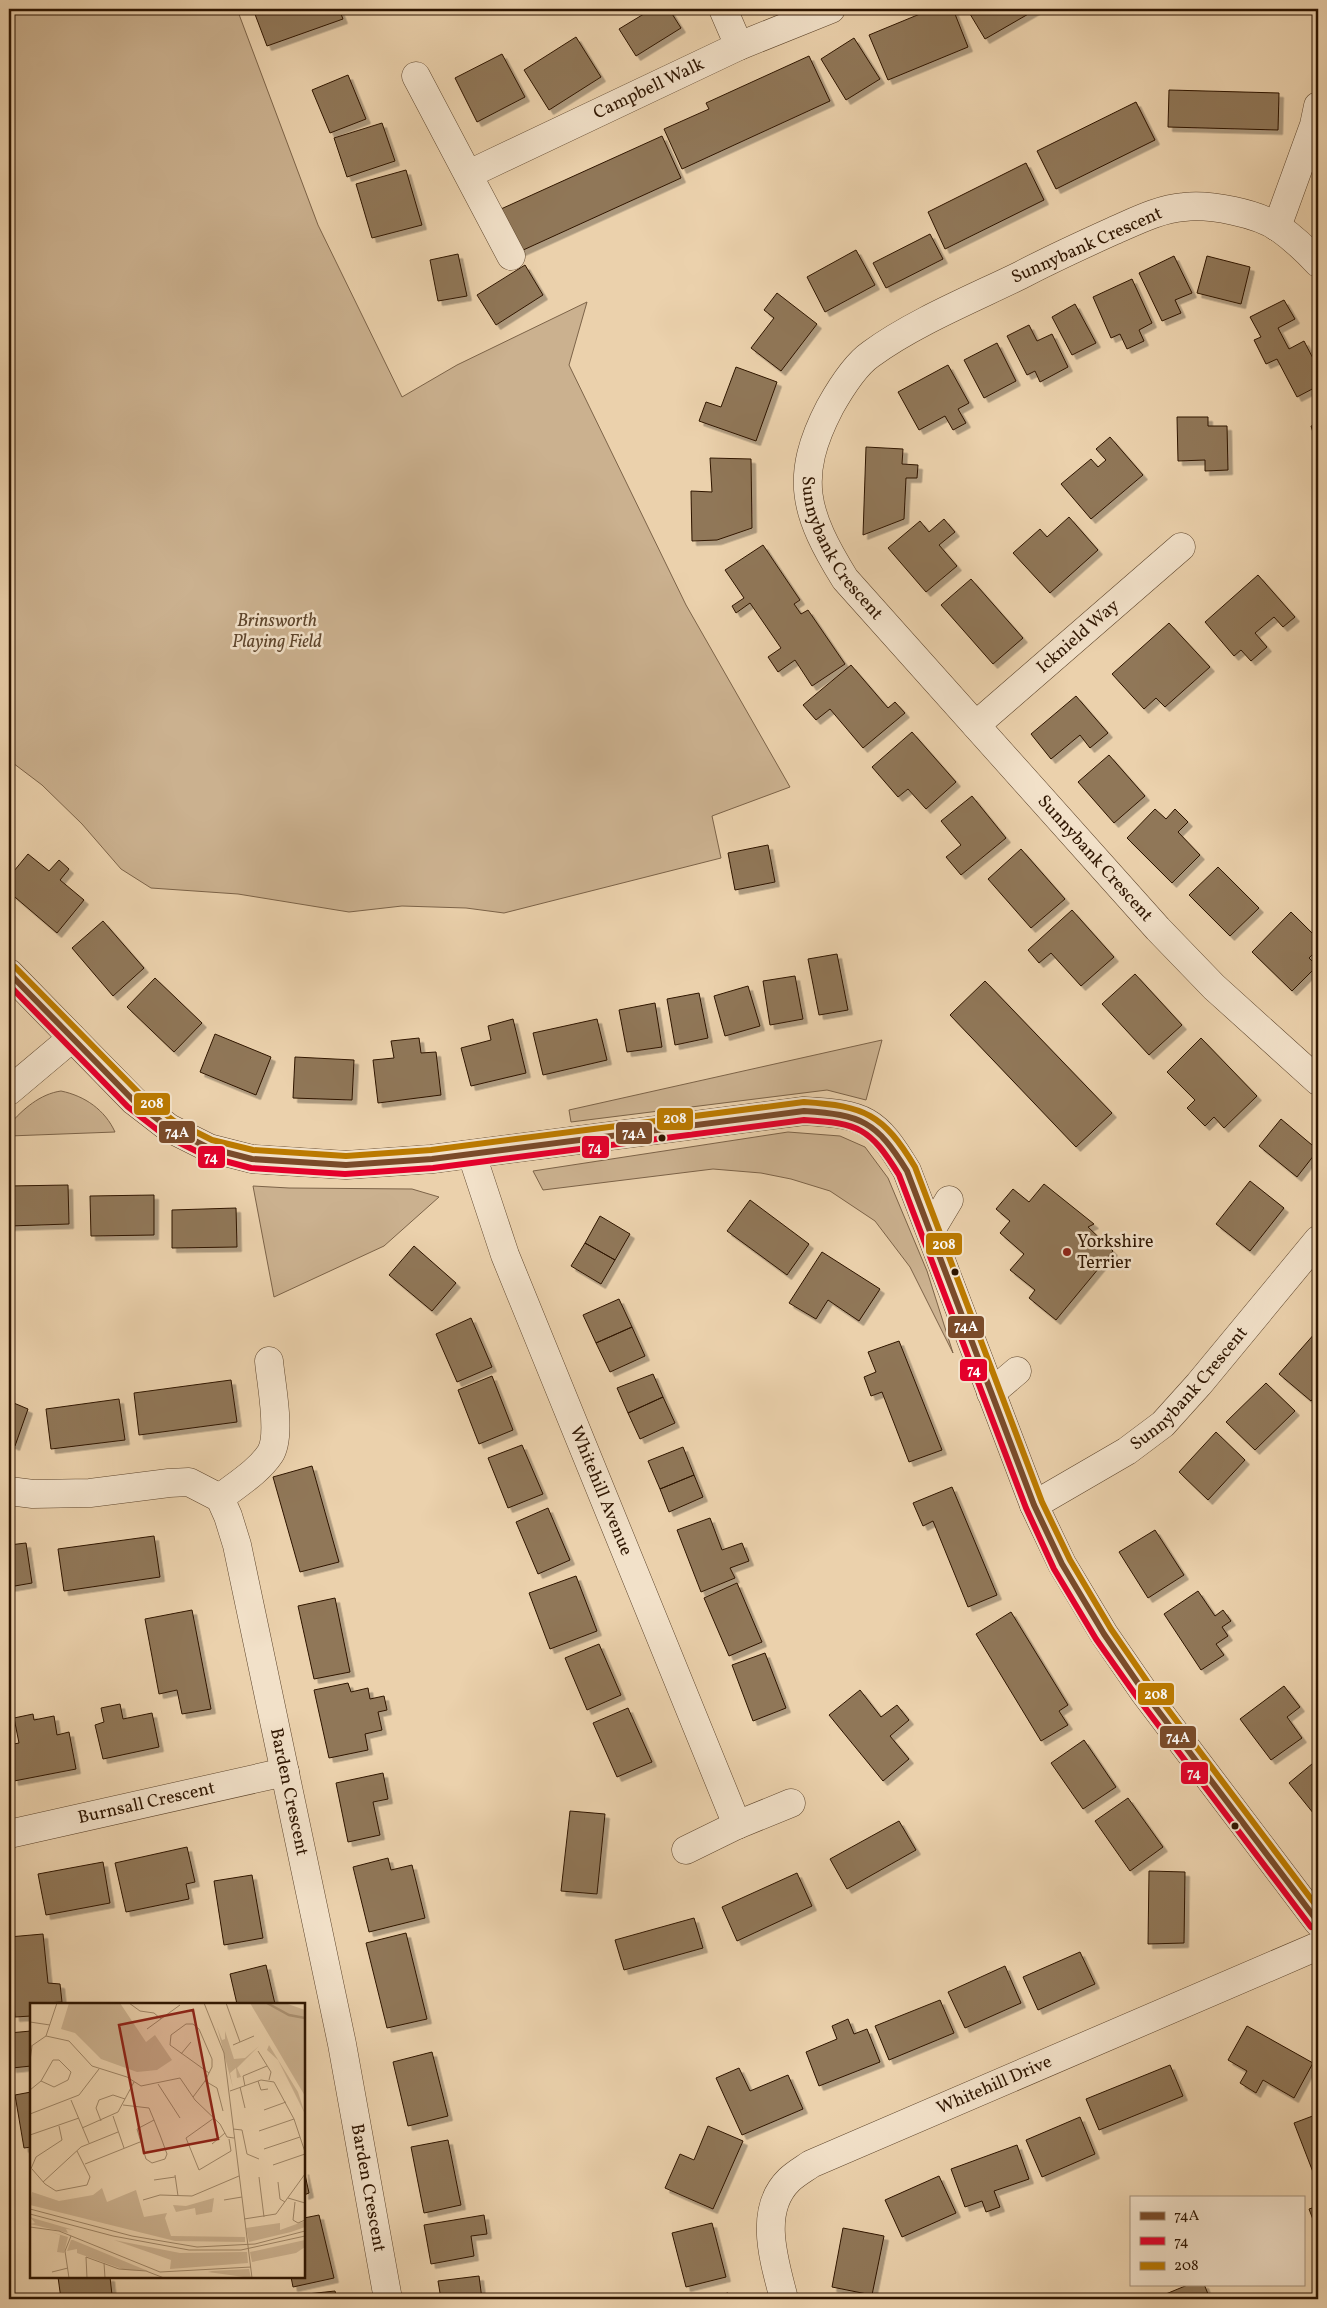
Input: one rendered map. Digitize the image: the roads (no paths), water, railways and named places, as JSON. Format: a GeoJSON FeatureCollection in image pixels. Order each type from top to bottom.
{"type":"FeatureCollection","features":[{"type":"Feature","properties":{"kind":"street"},"geometry":{"type":"LineString","coordinates":[[723,9],[739,46]]}},
{"type":"Feature","properties":{"kind":"street","name":"Campbell Walk"},"geometry":{"type":"LineString","coordinates":[[470,174],[739,46],[831,9]]}},
{"type":"Feature","properties":{"kind":"street"},"geometry":{"type":"LineString","coordinates":[[416,76],[470,174],[511,256]]}},
{"type":"Feature","properties":{"kind":"street"},"geometry":{"type":"LineString","coordinates":[[1277,227],[1317,118]]}},
{"type":"Feature","properties":{"kind":"street","name":"Sunnybank Crescent"},"geometry":{"type":"LineString","coordinates":[[1318,263],[1277,227],[1246,214],[1214,208],[1185,206],[1157,212],[1057,256],[910,330],[869,354],[839,390],[820,426],[811,452],[807,492],[812,517],[825,546],[845,579],[1164,936],[1214,987],[1318,1081]]}},
{"type":"Feature","properties":{"kind":"street","name":"Icknield Way"},"geometry":{"type":"LineString","coordinates":[[976,725],[1181,547]]}},
{"type":"Feature","properties":{"kind":"street"},"geometry":{"type":"LineString","coordinates":[[9,973],[134,1101],[169,1128],[209,1148],[252,1159],[346,1165],[472,1155],[804,1111],[834,1112],[880,1121],[907,1171],[1034,1504],[1062,1564],[1104,1634],[1144,1692],[1318,1922]]}},
{"type":"Feature","properties":{"kind":"street"},"geometry":{"type":"LineString","coordinates":[[9,1091],[72,1038]]}},
{"type":"Feature","properties":{"kind":"street","name":"Whitehill Avenue"},"geometry":{"type":"LineString","coordinates":[[472,1155],[505,1255],[737,1825]]}},
{"type":"Feature","properties":{"kind":"street"},"geometry":{"type":"LineString","coordinates":[[931,1230],[949,1200]]}},
{"type":"Feature","properties":{"kind":"street","name":"Sunnybank Crescent"},"geometry":{"type":"LineString","coordinates":[[1034,1504],[1127,1452],[1163,1424],[1190,1378],[1313,1257]]}},
{"type":"Feature","properties":{"kind":"street"},"geometry":{"type":"LineString","coordinates":[[9,1491],[33,1494],[90,1493],[189,1482],[220,1498],[258,1467],[271,1453],[276,1436],[269,1361]]}},
{"type":"Feature","properties":{"kind":"street"},"geometry":{"type":"LineString","coordinates":[[991,1393],[1017,1370]]}},
{"type":"Feature","properties":{"kind":"street","name":"Barden Crescent"},"geometry":{"type":"LineString","coordinates":[[220,1498],[237,1545],[285,1772],[342,2044],[388,2299]]}},
{"type":"Feature","properties":{"kind":"street","name":"Burnsall Crescent"},"geometry":{"type":"LineString","coordinates":[[9,1834],[285,1772]]}},
{"type":"Feature","properties":{"kind":"street"},"geometry":{"type":"LineString","coordinates":[[686,1850],[737,1825],[791,1803]]}},
{"type":"Feature","properties":{"kind":"street","name":"Whitehill Drive"},"geometry":{"type":"LineString","coordinates":[[784,2299],[773,2253],[770,2220],[778,2196],[788,2181],[811,2164],[1318,1946]]}},
{"type":"Feature","properties":{"kind":"place","name":"Yorkshire Terrier"},"geometry":{"type":"Point","coordinates":[1067,1252]}},
{"type":"Feature","properties":{"kind":"park label","name":"Brinsworth Playing Field"},"geometry":{"type":"Point","coordinates":[277,631]}}]}
